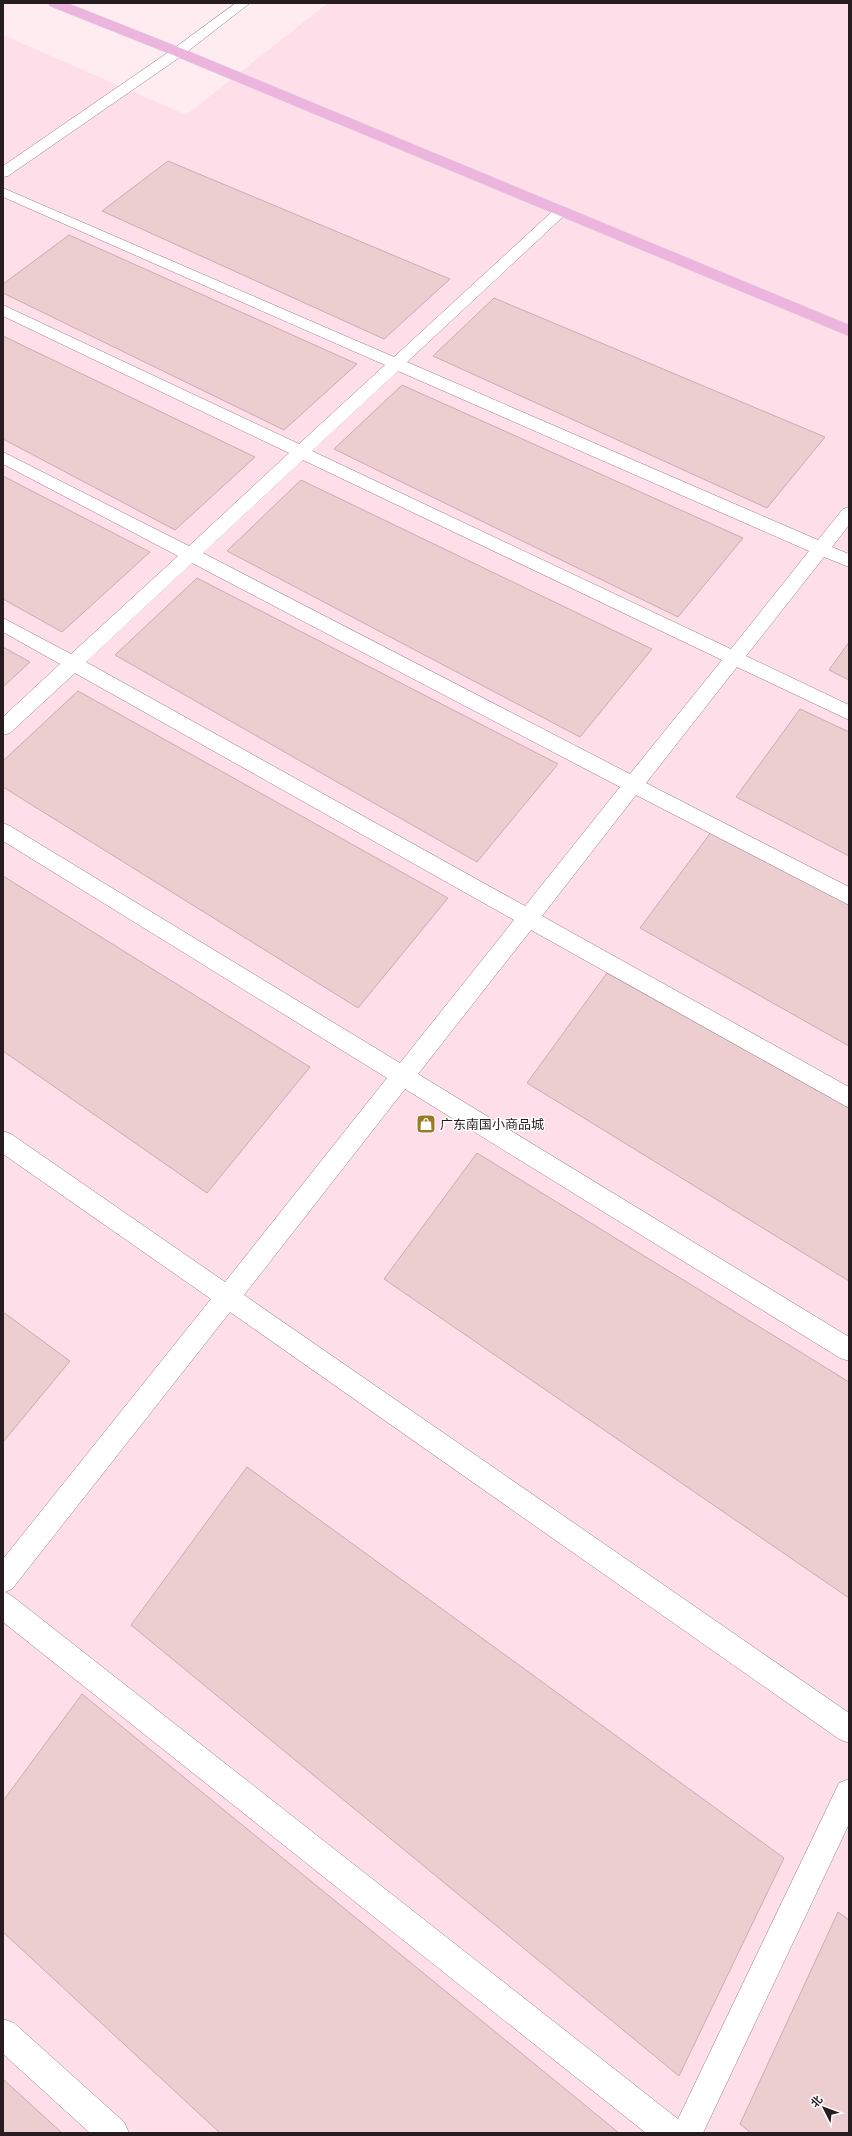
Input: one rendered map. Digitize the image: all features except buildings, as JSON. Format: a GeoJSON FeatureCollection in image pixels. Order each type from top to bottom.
{"type":"FeatureCollection","features":[{"type":"Feature","properties":{"kind":"main road"},"geometry":{"type":"LineString","coordinates":[[55,3],[178,52],[849,331]]}},
{"type":"Feature","properties":{"kind":"street"},"geometry":{"type":"LineString","coordinates":[[3,173],[178,52],[244,3]]}},
{"type":"Feature","properties":{"kind":"street"},"geometry":{"type":"LineString","coordinates":[[3,192],[849,562]]}},
{"type":"Feature","properties":{"kind":"street"},"geometry":{"type":"LineString","coordinates":[[3,728],[561,211]]}},
{"type":"Feature","properties":{"kind":"street"},"geometry":{"type":"LineString","coordinates":[[3,310],[303,451],[733,660],[849,713]]}},
{"type":"Feature","properties":{"kind":"street"},"geometry":{"type":"LineString","coordinates":[[3,457],[849,897]]}},
{"type":"Feature","properties":{"kind":"street"},"geometry":{"type":"LineString","coordinates":[[3,1580],[849,513]]}},
{"type":"Feature","properties":{"kind":"street"},"geometry":{"type":"LineString","coordinates":[[3,624],[849,1098]]}},
{"type":"Feature","properties":{"kind":"street"},"geometry":{"type":"LineString","coordinates":[[3,831],[849,1350]]}},
{"type":"Feature","properties":{"kind":"street"},"geometry":{"type":"LineString","coordinates":[[3,1141],[849,1729]]}},
{"type":"Feature","properties":{"kind":"street"},"geometry":{"type":"LineString","coordinates":[[3,1605],[671,2133]]}},
{"type":"Feature","properties":{"kind":"street"},"geometry":{"type":"LineString","coordinates":[[687,2133],[849,1793]]}},
{"type":"Feature","properties":{"kind":"street"},"geometry":{"type":"LineString","coordinates":[[3,2034],[113,2133]]}},
{"type":"Feature","properties":{"kind":"shaded area","name":"广东南国小商品城"},"geometry":{"type":"Polygon","coordinates":[[[328,3],[849,3],[849,2133],[3,2133],[3,35],[186,115],[328,3]]]}},
{"type":"Feature","properties":{"kind":"place","name":"广东南国小商品城"},"geometry":{"type":"Point","coordinates":[426,1124]}}]}
